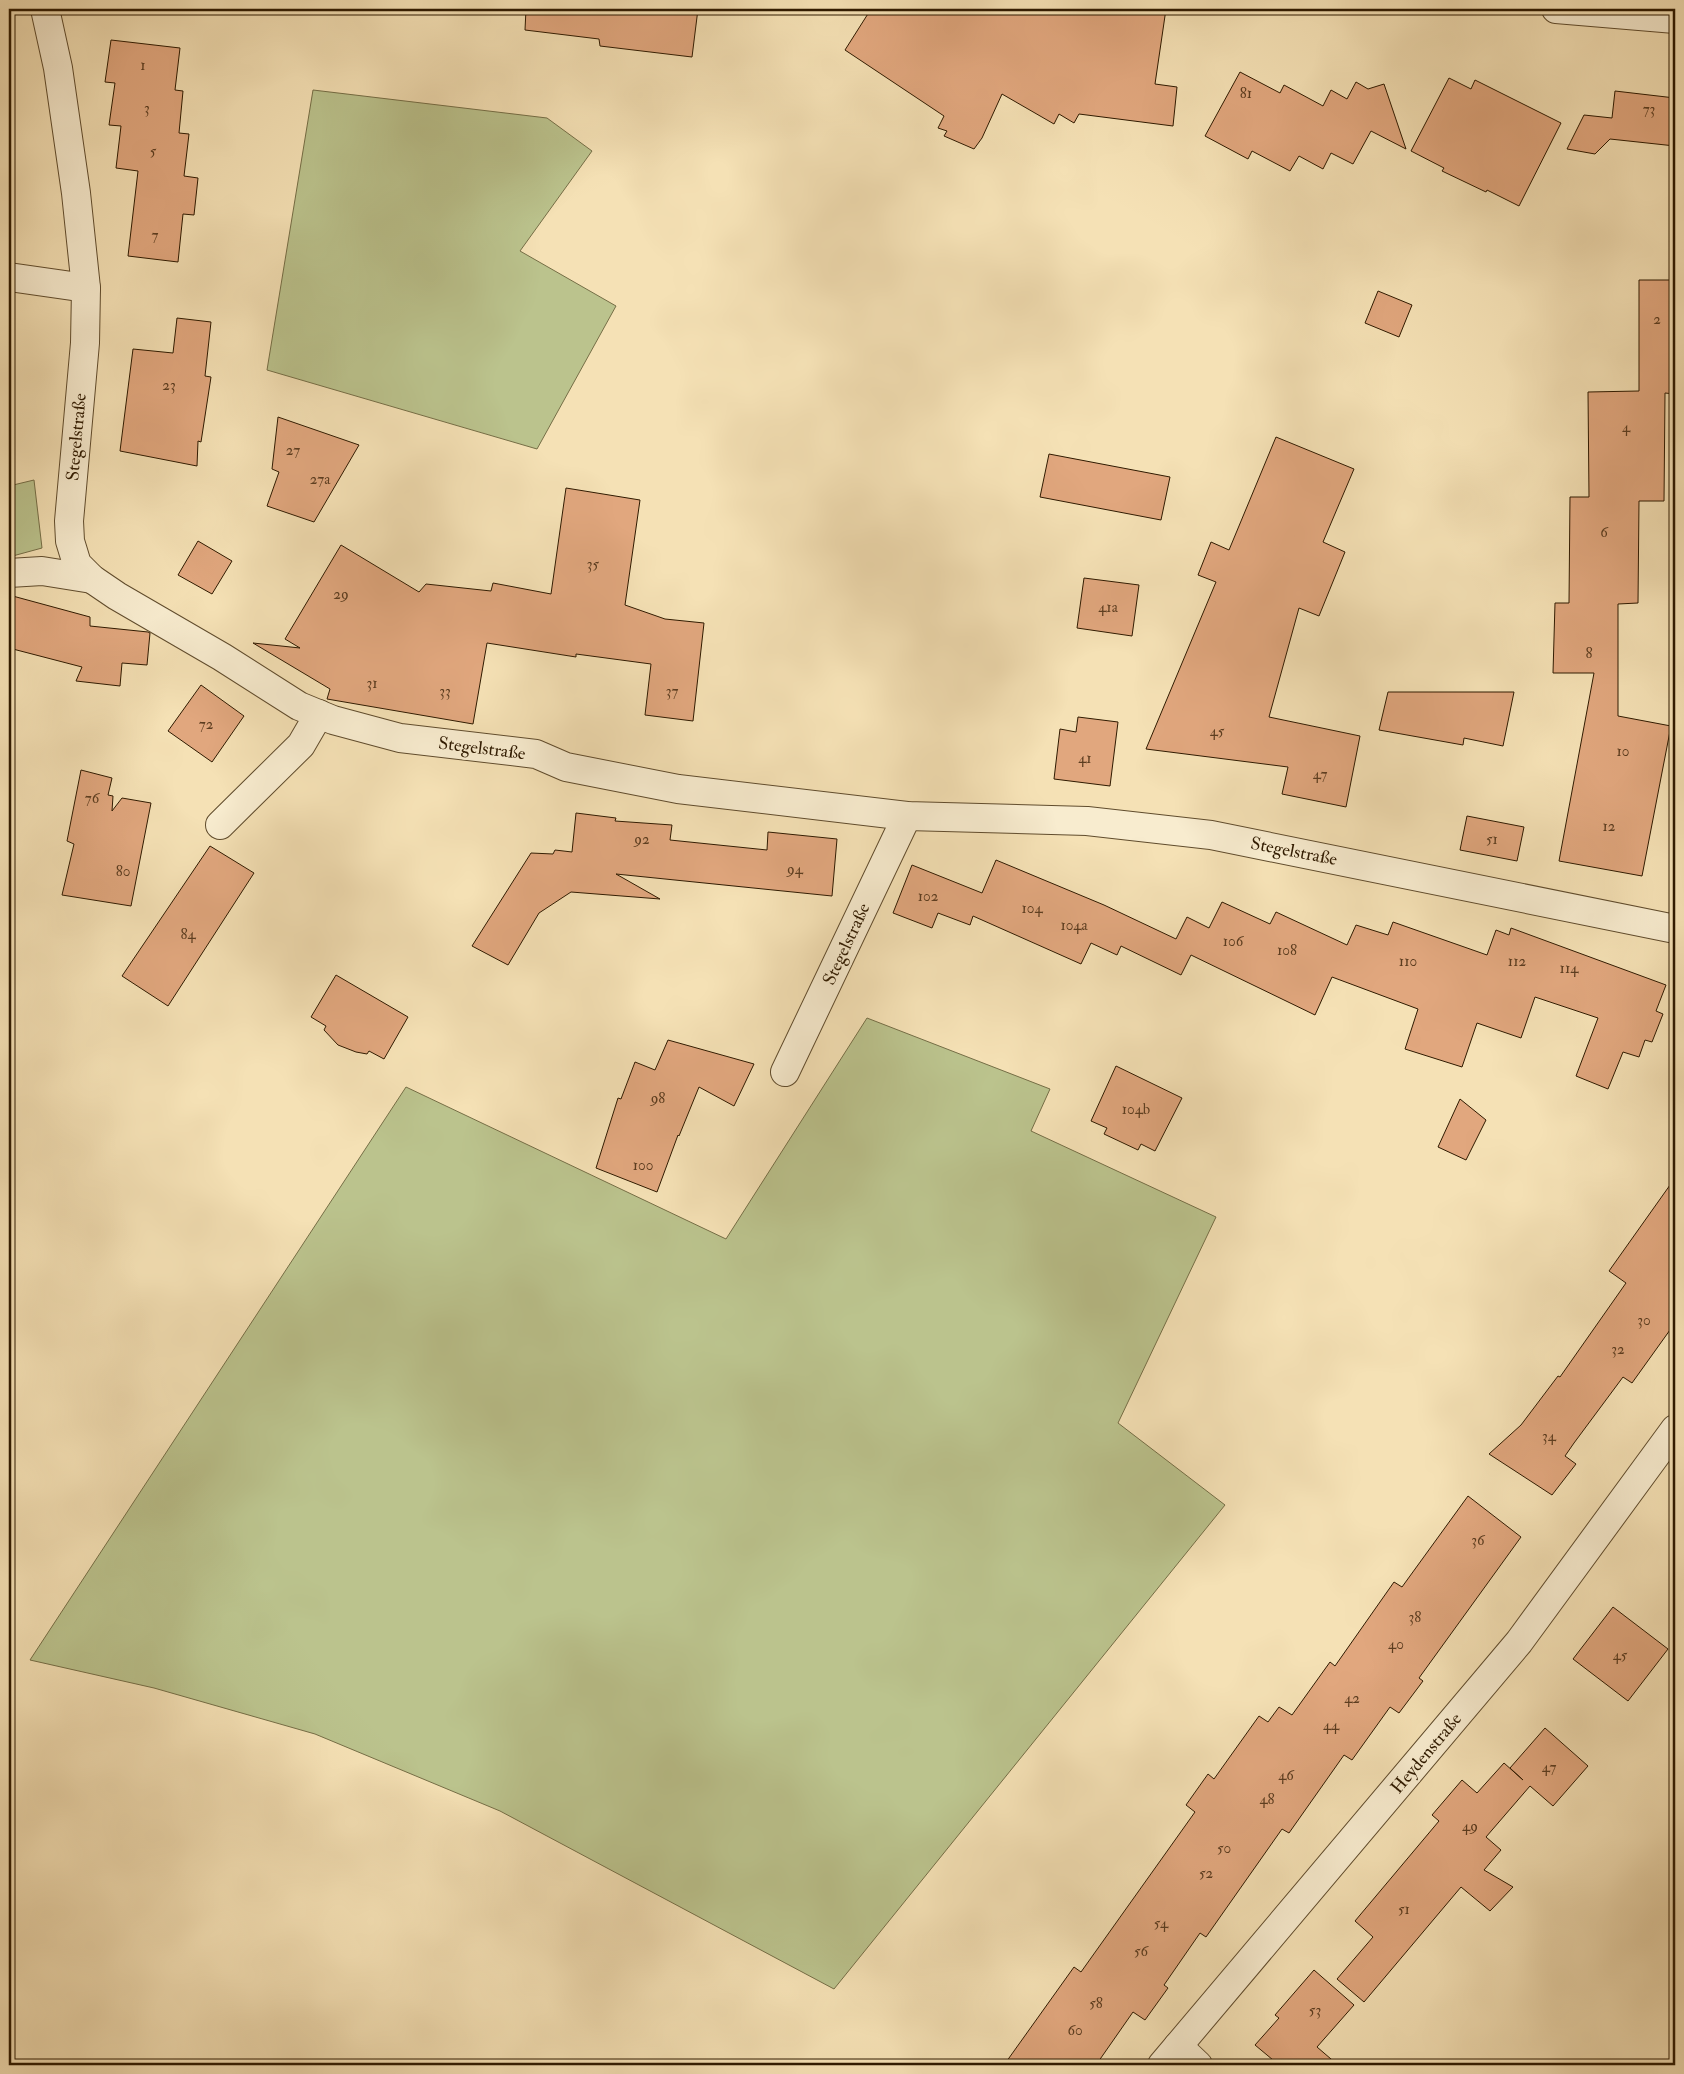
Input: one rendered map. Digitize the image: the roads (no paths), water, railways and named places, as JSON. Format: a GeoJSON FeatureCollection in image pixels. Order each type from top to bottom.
{"type":"FeatureCollection","features":[{"type":"Feature","properties":{"kind":"street","name":"Stegelstraße"},"geometry":{"type":"LineString","coordinates":[[45,9],[58,68],[76,193],[86,288],[85,344],[68,521],[70,541],[77,564],[92,579],[299,706],[333,720],[400,738],[536,754],[566,768],[678,789],[906,816],[1087,821],[1212,835],[1675,929]]}},
{"type":"Feature","properties":{"kind":"street"},"geometry":{"type":"LineString","coordinates":[[1556,9],[1675,19]]}},
{"type":"Feature","properties":{"kind":"street"},"geometry":{"type":"LineString","coordinates":[[9,277],[86,288]]}},
{"type":"Feature","properties":{"kind":"street","name":"Stegelstraße"},"geometry":{"type":"LineString","coordinates":[[9,573],[42,571],[92,579]]}},
{"type":"Feature","properties":{"kind":"street"},"geometry":{"type":"LineString","coordinates":[[220,825],[301,745],[319,714]]}},
{"type":"Feature","properties":{"kind":"street","name":"Stegelstraße"},"geometry":{"type":"LineString","coordinates":[[785,1072],[906,816]]}},
{"type":"Feature","properties":{"kind":"street","name":"Heydenstraße"},"geometry":{"type":"LineString","coordinates":[[1170,2056],[1519,1642],[1675,1429]]}},
{"type":"Feature","properties":{"kind":"street"},"geometry":{"type":"LineString","coordinates":[[1170,2056],[1198,2065]]}}]}
